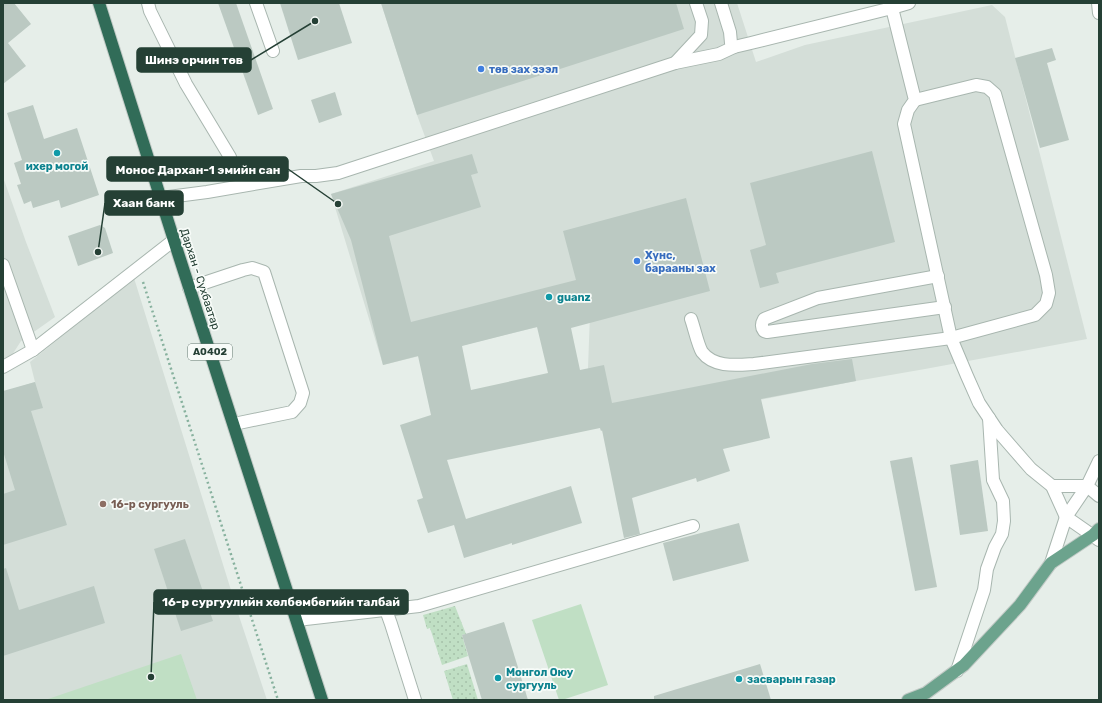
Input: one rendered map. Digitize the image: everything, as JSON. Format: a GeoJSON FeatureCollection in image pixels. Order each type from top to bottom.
{"type":"FeatureCollection","features":[{"type":"Feature","properties":{"kind":"highway","name":"Дархан - Сүхбаатар"},"geometry":{"type":"LineString","coordinates":[[99,3],[322,700]]}},
{"type":"Feature","properties":{"kind":"main road"},"geometry":{"type":"LineString","coordinates":[[908,700],[926,693],[964,665],[1020,605],[1051,563],[1097,535]]}},
{"type":"Feature","properties":{"kind":"street"},"geometry":{"type":"LineString","coordinates":[[148,3],[186,84],[230,157]]}},
{"type":"Feature","properties":{"kind":"street"},"geometry":{"type":"LineString","coordinates":[[256,3],[273,51]]}},
{"type":"Feature","properties":{"kind":"street"},"geometry":{"type":"LineString","coordinates":[[675,63],[701,35],[702,21],[696,3]]}},
{"type":"Feature","properties":{"kind":"street"},"geometry":{"type":"LineString","coordinates":[[721,3],[730,32],[730,43],[734,47]]}},
{"type":"Feature","properties":{"kind":"street"},"geometry":{"type":"LineString","coordinates":[[161,198],[207,192],[301,176],[338,173],[675,63],[718,54],[734,47],[909,3]]}},
{"type":"Feature","properties":{"kind":"street"},"geometry":{"type":"LineString","coordinates":[[1098,3],[1099,13]]}},
{"type":"Feature","properties":{"kind":"street"},"geometry":{"type":"LineString","coordinates":[[892,8],[915,100]]}},
{"type":"Feature","properties":{"kind":"street"},"geometry":{"type":"LineString","coordinates":[[691,319],[702,351],[713,362],[732,365],[754,364],[951,338],[1035,315],[1046,304],[1049,293],[1046,275],[995,94],[986,87],[976,84],[915,100],[908,110],[904,124],[951,338],[980,403],[997,430],[1020,458],[1052,486],[1066,517],[1097,535]]}},
{"type":"Feature","properties":{"kind":"street"},"geometry":{"type":"LineString","coordinates":[[3,367],[33,350],[138,266],[174,240]]}},
{"type":"Feature","properties":{"kind":"street"},"geometry":{"type":"LineString","coordinates":[[3,265],[33,350]]}},
{"type":"Feature","properties":{"kind":"street"},"geometry":{"type":"LineString","coordinates":[[189,288],[252,268],[264,272],[303,392],[300,403],[292,412],[234,424]]}},
{"type":"Feature","properties":{"kind":"street"},"geometry":{"type":"LineString","coordinates":[[938,276],[818,298],[764,319],[761,323],[761,328],[767,332],[944,307]]}},
{"type":"Feature","properties":{"kind":"street"},"geometry":{"type":"LineString","coordinates":[[957,671],[984,590],[987,569],[995,547],[1002,534],[1004,521],[1003,501],[993,480],[989,417]]}},
{"type":"Feature","properties":{"kind":"street"},"geometry":{"type":"LineString","coordinates":[[1051,563],[1066,517],[1087,486],[1099,461]]}},
{"type":"Feature","properties":{"kind":"street"},"geometry":{"type":"LineString","coordinates":[[1052,486],[1087,486],[1099,496]]}},
{"type":"Feature","properties":{"kind":"street"},"geometry":{"type":"LineString","coordinates":[[297,620],[419,606],[693,526]]}},
{"type":"Feature","properties":{"kind":"street"},"geometry":{"type":"LineString","coordinates":[[386,610],[415,700]]}},
{"type":"Feature","properties":{"kind":"path"},"geometry":{"type":"LineString","coordinates":[[138,266],[278,700]]}},
{"type":"Feature","properties":{"kind":"shaded area"},"geometry":{"type":"Polygon","coordinates":[[[381,3],[737,3],[756,62],[805,45],[992,5],[1005,17],[1087,339],[856,381],[601,431],[588,368],[590,314],[383,365],[331,194],[434,161],[417,115],[381,3]]]}},
{"type":"Feature","properties":{"kind":"shaded area"},"geometry":{"type":"Polygon","coordinates":[[[3,177],[55,317],[21,341],[12,355],[3,359],[3,177]]]}},
{"type":"Feature","properties":{"kind":"shaded area","name":"16-р сургууль"},"geometry":{"type":"Polygon","coordinates":[[[134,278],[239,616],[267,700],[3,700],[3,392],[35,382],[30,362],[134,278]]]}},
{"type":"Feature","properties":{"kind":"green space"},"geometry":{"type":"Polygon","coordinates":[[[581,604],[608,685],[559,700],[532,620],[581,604]]]}},
{"type":"Feature","properties":{"kind":"green space"},"geometry":{"type":"Polygon","coordinates":[[[455,606],[466,634],[462,635],[468,656],[442,665],[430,628],[427,629],[423,615],[455,606]]]}},
{"type":"Feature","properties":{"kind":"green space"},"geometry":{"type":"Polygon","coordinates":[[[181,654],[197,700],[45,700],[181,654]]]}},
{"type":"Feature","properties":{"kind":"green space"},"geometry":{"type":"Polygon","coordinates":[[[467,664],[478,700],[453,700],[444,671],[467,664]]]}},
{"type":"Feature","properties":{"kind":"building"},"geometry":{"type":"Polygon","coordinates":[[[3,3],[14,3],[31,24],[8,43],[26,66],[3,84],[3,3]]]}},
{"type":"Feature","properties":{"kind":"building"},"geometry":{"type":"Polygon","coordinates":[[[218,3],[236,3],[273,109],[258,115],[218,3]]]}},
{"type":"Feature","properties":{"kind":"building"},"geometry":{"type":"Polygon","coordinates":[[[280,3],[339,3],[352,43],[298,60],[280,3]]]}},
{"type":"Feature","properties":{"kind":"building","name":"төв зах зээл"},"geometry":{"type":"Polygon","coordinates":[[[381,3],[676,3],[684,29],[417,115],[381,3]]]}},
{"type":"Feature","properties":{"kind":"building"},"geometry":{"type":"Polygon","coordinates":[[[1052,48],[1056,60],[1047,63],[1069,140],[1040,148],[1015,58],[1052,48]]]}},
{"type":"Feature","properties":{"kind":"building"},"geometry":{"type":"Polygon","coordinates":[[[335,92],[342,115],[319,123],[311,100],[335,92]]]}},
{"type":"Feature","properties":{"kind":"building","name":"ихер могой"},"geometry":{"type":"Polygon","coordinates":[[[33,105],[44,139],[77,128],[99,195],[61,208],[59,200],[33,208],[31,201],[24,204],[17,185],[21,184],[14,163],[22,160],[7,113],[33,105]]]}},
{"type":"Feature","properties":{"kind":"building"},"geometry":{"type":"Polygon","coordinates":[[[872,151],[895,242],[776,273],[779,283],[760,288],[750,250],[766,245],[750,183],[872,151]]]}},
{"type":"Feature","properties":{"kind":"building"},"geometry":{"type":"Polygon","coordinates":[[[472,154],[478,173],[471,175],[481,207],[389,236],[411,322],[576,280],[563,231],[686,198],[710,291],[571,328],[580,370],[604,365],[612,403],[812,364],[852,359],[856,381],[761,399],[770,438],[723,449],[730,471],[697,482],[696,478],[632,498],[640,534],[624,538],[602,430],[601,431],[600,428],[447,460],[466,519],[571,486],[582,523],[464,558],[454,525],[428,533],[417,500],[423,498],[400,425],[431,415],[418,356],[383,365],[351,240],[331,194],[472,154]],[[537,327],[462,346],[471,390],[548,373],[537,327]]]}},
{"type":"Feature","properties":{"kind":"building"},"geometry":{"type":"Polygon","coordinates":[[[100,225],[105,228],[113,253],[78,266],[68,236],[100,225]]]}},
{"type":"Feature","properties":{"kind":"building"},"geometry":{"type":"Polygon","coordinates":[[[35,382],[43,408],[31,411],[67,525],[3,545],[3,494],[15,490],[3,451],[3,391],[35,382]]]}},
{"type":"Feature","properties":{"kind":"building"},"geometry":{"type":"Polygon","coordinates":[[[912,457],[937,587],[915,591],[890,461],[912,457]]]}},
{"type":"Feature","properties":{"kind":"building"},"geometry":{"type":"Polygon","coordinates":[[[978,460],[988,531],[960,535],[950,465],[978,460]]]}},
{"type":"Feature","properties":{"kind":"building"},"geometry":{"type":"Polygon","coordinates":[[[739,523],[749,561],[673,581],[663,543],[739,523]]]}},
{"type":"Feature","properties":{"kind":"building"},"geometry":{"type":"Polygon","coordinates":[[[185,539],[213,621],[181,631],[154,549],[185,539]]]}},
{"type":"Feature","properties":{"kind":"building"},"geometry":{"type":"Polygon","coordinates":[[[6,568],[19,610],[94,586],[105,623],[3,656],[3,569],[6,568]]]}},
{"type":"Feature","properties":{"kind":"building","name":"Монгол Оюу сургууль"},"geometry":{"type":"Polygon","coordinates":[[[504,622],[528,700],[482,700],[462,635],[504,622]]]}},
{"type":"Feature","properties":{"kind":"building","name":"засварын газар"},"geometry":{"type":"Polygon","coordinates":[[[760,664],[771,700],[654,700],[654,696],[760,664]]]}},
{"type":"Feature","properties":{"kind":"place","name":"Шинэ орчин төв"},"geometry":{"type":"Point","coordinates":[315,21]}},
{"type":"Feature","properties":{"kind":"place","name":"төв зах зээл"},"geometry":{"type":"Point","coordinates":[481,69]}},
{"type":"Feature","properties":{"kind":"place","name":"ихер могой"},"geometry":{"type":"Point","coordinates":[57,153]}},
{"type":"Feature","properties":{"kind":"place","name":"Монос Дархан-1 эмийн сан"},"geometry":{"type":"Point","coordinates":[338,204]}},
{"type":"Feature","properties":{"kind":"place","name":"Хаан банк"},"geometry":{"type":"Point","coordinates":[98,252]}},
{"type":"Feature","properties":{"kind":"place","name":"Хүнс, барааны зах"},"geometry":{"type":"Point","coordinates":[637,261]}},
{"type":"Feature","properties":{"kind":"place","name":"guanz"},"geometry":{"type":"Point","coordinates":[549,297]}},
{"type":"Feature","properties":{"kind":"place","name":"16-р сургууль"},"geometry":{"type":"Point","coordinates":[103,504]}},
{"type":"Feature","properties":{"kind":"place","name":"16-р сургуулийн хөлбөмбөгийн талбай"},"geometry":{"type":"Point","coordinates":[151,677]}},
{"type":"Feature","properties":{"kind":"place","name":"Монгол Оюу сургууль"},"geometry":{"type":"Point","coordinates":[498,678]}},
{"type":"Feature","properties":{"kind":"place","name":"засварын газар"},"geometry":{"type":"Point","coordinates":[739,679]}}]}
